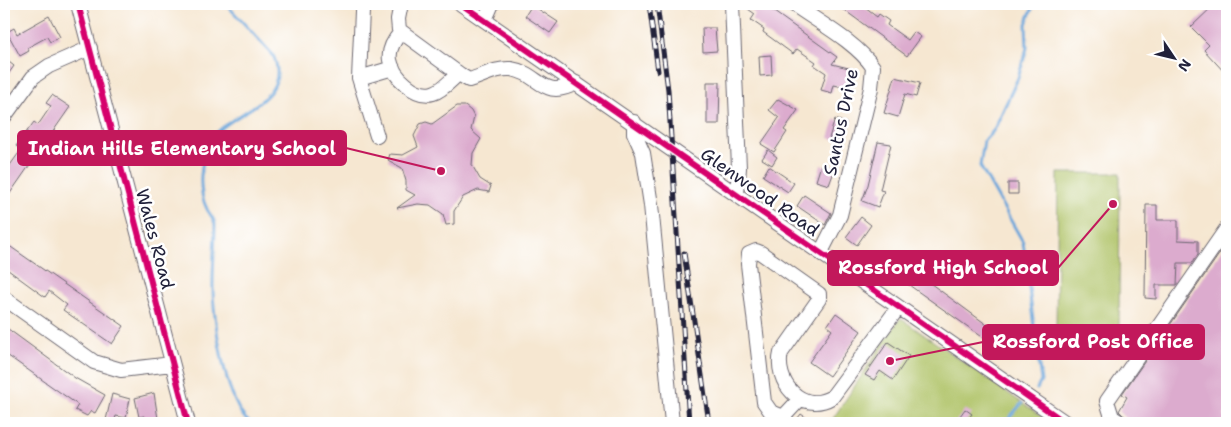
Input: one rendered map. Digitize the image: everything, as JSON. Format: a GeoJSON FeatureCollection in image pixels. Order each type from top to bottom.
{"type":"FeatureCollection","features":[{"type":"Feature","properties":{"kind":"street","name":"Wales Road"},"geometry":{"type":"LineString","coordinates":[[78,4],[188,423]]}},
{"type":"Feature","properties":{"kind":"street"},"geometry":{"type":"LineString","coordinates":[[401,4],[398,19],[401,32],[469,80],[491,71],[513,70],[549,89],[565,89],[576,83]]}},
{"type":"Feature","properties":{"kind":"street","name":"Glenwood Road"},"geometry":{"type":"LineString","coordinates":[[461,4],[1066,423]]}},
{"type":"Feature","properties":{"kind":"street"},"geometry":{"type":"LineString","coordinates":[[485,20],[492,4]]}},
{"type":"Feature","properties":{"kind":"street"},"geometry":{"type":"LineString","coordinates":[[732,4],[740,168],[737,194]]}},
{"type":"Feature","properties":{"kind":"street","name":"Santus Drive"},"geometry":{"type":"LineString","coordinates":[[793,4],[868,59],[873,67],[871,88],[840,215],[821,252]]}},
{"type":"Feature","properties":{"kind":"street"},"geometry":{"type":"LineString","coordinates":[[362,11],[359,78],[376,136]]}},
{"type":"Feature","properties":{"kind":"street"},"geometry":{"type":"LineString","coordinates":[[401,32],[391,49],[390,60],[393,68],[410,87],[427,94],[435,93],[458,74]]}},
{"type":"Feature","properties":{"kind":"street"},"geometry":{"type":"LineString","coordinates":[[4,118],[33,77],[49,66],[90,48]]}},
{"type":"Feature","properties":{"kind":"street"},"geometry":{"type":"LineString","coordinates":[[359,78],[393,68]]}},
{"type":"Feature","properties":{"kind":"street"},"geometry":{"type":"LineString","coordinates":[[634,122],[634,133],[643,153],[651,205],[672,423]]}},
{"type":"Feature","properties":{"kind":"street"},"geometry":{"type":"LineString","coordinates":[[1120,423],[1112,417],[1107,402],[1227,228]]}},
{"type":"Feature","properties":{"kind":"street"},"geometry":{"type":"LineString","coordinates":[[800,399],[786,414],[781,416],[771,412],[764,402],[748,264],[749,254],[756,251],[819,294],[819,299],[781,354],[780,362],[784,378],[792,393],[800,399],[811,403],[822,403],[832,397],[898,308]]}},
{"type":"Feature","properties":{"kind":"street"},"geometry":{"type":"LineString","coordinates":[[4,298],[94,362],[121,370],[172,364]]}},
{"type":"Feature","properties":{"kind":"street"},"geometry":{"type":"LineString","coordinates":[[760,363],[780,362]]}},
{"type":"Feature","properties":{"kind":"green space"},"geometry":{"type":"Polygon","coordinates":[[[1058,173],[1120,173],[1119,330],[1056,329],[1058,173]]]}},
{"type":"Feature","properties":{"kind":"green space"},"geometry":{"type":"Polygon","coordinates":[[[900,318],[1051,423],[830,423],[900,318]]]}},
{"type":"Feature","properties":{"kind":"building"},"geometry":{"type":"Polygon","coordinates":[[[752,4],[763,4],[837,57],[832,64],[857,70],[852,89],[834,85],[832,93],[821,90],[826,73],[814,65],[816,62],[797,49],[793,54],[763,32],[764,29],[751,20],[755,14],[748,9],[752,4]]]}},
{"type":"Feature","properties":{"kind":"building"},"geometry":{"type":"Polygon","coordinates":[[[836,4],[868,4],[865,8],[877,17],[879,14],[889,21],[887,25],[908,40],[914,32],[921,37],[907,56],[836,4]]]}},
{"type":"Feature","properties":{"kind":"building"},"geometry":{"type":"Polygon","coordinates":[[[1215,4],[1227,4],[1227,75],[1204,50],[1209,45],[1191,27],[1215,4]]]}},
{"type":"Feature","properties":{"kind":"building"},"geometry":{"type":"Polygon","coordinates":[[[532,5],[558,22],[550,33],[525,16],[532,5]]]}},
{"type":"Feature","properties":{"kind":"building"},"geometry":{"type":"Polygon","coordinates":[[[49,16],[60,37],[50,42],[47,37],[27,48],[29,51],[20,56],[7,32],[14,28],[17,34],[49,16]]]}},
{"type":"Feature","properties":{"kind":"building"},"geometry":{"type":"Polygon","coordinates":[[[702,28],[715,28],[717,51],[703,52],[702,28]]]}},
{"type":"Feature","properties":{"kind":"building"},"geometry":{"type":"Polygon","coordinates":[[[771,55],[772,75],[760,76],[759,56],[771,55]]]}},
{"type":"Feature","properties":{"kind":"building"},"geometry":{"type":"Polygon","coordinates":[[[4,58],[14,66],[4,80],[4,58]]]}},
{"type":"Feature","properties":{"kind":"building"},"geometry":{"type":"Polygon","coordinates":[[[895,77],[920,83],[916,97],[905,94],[898,117],[884,113],[895,77]]]}},
{"type":"Feature","properties":{"kind":"building"},"geometry":{"type":"Polygon","coordinates":[[[707,82],[720,82],[719,124],[707,124],[707,82]]]}},
{"type":"Feature","properties":{"kind":"building"},"geometry":{"type":"Polygon","coordinates":[[[52,95],[70,107],[4,202],[4,165],[8,168],[21,150],[16,146],[34,122],[38,125],[51,106],[46,103],[52,95]]]}},
{"type":"Feature","properties":{"kind":"building"},"geometry":{"type":"Polygon","coordinates":[[[778,99],[798,110],[784,130],[787,132],[774,152],[761,144],[779,118],[769,110],[778,99]]]}},
{"type":"Feature","properties":{"kind":"building"},"geometry":{"type":"Polygon","coordinates":[[[457,106],[465,106],[474,117],[471,130],[481,139],[473,153],[472,165],[480,179],[491,186],[489,192],[478,190],[463,197],[454,211],[454,224],[446,225],[443,214],[430,205],[418,204],[397,208],[415,195],[406,190],[406,181],[402,168],[388,160],[390,154],[403,155],[418,147],[414,136],[420,124],[426,122],[432,124],[457,106]]]}},
{"type":"Feature","properties":{"kind":"building"},"geometry":{"type":"Polygon","coordinates":[[[835,119],[846,123],[841,141],[829,138],[835,119]]]}},
{"type":"Feature","properties":{"kind":"building"},"geometry":{"type":"Polygon","coordinates":[[[878,142],[891,144],[880,190],[884,191],[878,207],[862,201],[868,185],[878,142]]]}},
{"type":"Feature","properties":{"kind":"building"},"geometry":{"type":"Polygon","coordinates":[[[768,150],[777,157],[772,165],[762,159],[768,150]]]}},
{"type":"Feature","properties":{"kind":"building"},"geometry":{"type":"Polygon","coordinates":[[[821,165],[835,169],[829,185],[816,181],[821,165]]]}},
{"type":"Feature","properties":{"kind":"building"},"geometry":{"type":"Polygon","coordinates":[[[769,166],[794,183],[788,192],[763,176],[769,166]]]}},
{"type":"Feature","properties":{"kind":"building"},"geometry":{"type":"Polygon","coordinates":[[[1008,183],[1018,183],[1018,194],[1008,194],[1008,183]]]}},
{"type":"Feature","properties":{"kind":"building"},"geometry":{"type":"Polygon","coordinates":[[[804,195],[831,213],[825,225],[797,206],[804,195]]]}},
{"type":"Feature","properties":{"kind":"building"},"geometry":{"type":"Polygon","coordinates":[[[1146,205],[1157,205],[1157,220],[1178,220],[1178,240],[1198,241],[1198,254],[1192,263],[1178,263],[1177,285],[1156,285],[1156,299],[1145,298],[1146,205]]]}},
{"type":"Feature","properties":{"kind":"building"},"geometry":{"type":"Polygon","coordinates":[[[861,217],[871,225],[857,245],[846,237],[861,217]]]}},
{"type":"Feature","properties":{"kind":"building"},"geometry":{"type":"Polygon","coordinates":[[[1227,243],[1227,411],[1224,416],[1227,418],[1227,423],[1131,423],[1119,411],[1127,397],[1122,394],[1227,243]]]}},
{"type":"Feature","properties":{"kind":"building"},"geometry":{"type":"Polygon","coordinates":[[[8,245],[124,326],[112,344],[63,310],[67,305],[49,291],[45,297],[4,267],[4,251],[8,245]]]}},
{"type":"Feature","properties":{"kind":"building"},"geometry":{"type":"Polygon","coordinates":[[[893,256],[1009,341],[1002,351],[885,268],[893,256]]]}},
{"type":"Feature","properties":{"kind":"building"},"geometry":{"type":"Polygon","coordinates":[[[836,313],[861,331],[829,376],[809,362],[832,330],[827,326],[836,313]]]}},
{"type":"Feature","properties":{"kind":"building"},"geometry":{"type":"Polygon","coordinates":[[[4,326],[75,378],[105,395],[95,413],[91,411],[87,416],[75,410],[78,405],[4,353],[4,326]]]}},
{"type":"Feature","properties":{"kind":"building"},"geometry":{"type":"Polygon","coordinates":[[[888,342],[909,356],[893,380],[880,371],[874,380],[865,375],[888,342]]]}},
{"type":"Feature","properties":{"kind":"building"},"geometry":{"type":"Polygon","coordinates":[[[154,393],[158,419],[145,421],[144,416],[139,417],[135,398],[154,393]]]}},
{"type":"Feature","properties":{"kind":"building"},"geometry":{"type":"Polygon","coordinates":[[[112,394],[130,399],[126,418],[116,416],[114,422],[106,420],[112,394]]]}},
{"type":"Feature","properties":{"kind":"building"},"geometry":{"type":"Polygon","coordinates":[[[965,409],[972,414],[965,423],[955,423],[965,409]]]}},
{"type":"Feature","properties":{"kind":"building"},"geometry":{"type":"Polygon","coordinates":[[[801,414],[814,423],[794,423],[801,414]]]}},
{"type":"Feature","properties":{"kind":"waterway"},"geometry":{"type":"LineString","coordinates":[[226,4],[273,55],[277,72],[274,85],[266,96],[218,132],[210,142],[204,158],[201,176],[204,201],[215,225],[213,296],[222,357],[234,397],[241,413],[250,423]]}},
{"type":"Feature","properties":{"kind":"waterway"},"geometry":{"type":"LineString","coordinates":[[1034,4],[1026,24],[1027,48],[1018,78],[994,130],[984,141],[980,166],[1023,242],[1041,381],[1037,389]]}},
{"type":"Feature","properties":{"kind":"waterway"},"geometry":{"type":"LineString","coordinates":[[1005,423],[1022,403]]}},
{"type":"Feature","properties":{"kind":"railway"},"geometry":{"type":"LineString","coordinates":[[649,4],[658,71]]}},
{"type":"Feature","properties":{"kind":"railway"},"geometry":{"type":"LineString","coordinates":[[657,4],[668,90],[689,423]]}},
{"type":"Feature","properties":{"kind":"railway"},"geometry":{"type":"LineString","coordinates":[[684,253],[709,423]]}},
{"type":"Feature","properties":{"kind":"cycle path"},"geometry":{"type":"LineString","coordinates":[[78,4],[188,423]]}},
{"type":"Feature","properties":{"kind":"cycle path"},"geometry":{"type":"LineString","coordinates":[[461,4],[1066,423]]}},
{"type":"Feature","properties":{"kind":"place","name":"Indian Hills Elementary School"},"geometry":{"type":"Point","coordinates":[441,171]}},
{"type":"Feature","properties":{"kind":"place","name":"Rossford High School"},"geometry":{"type":"Point","coordinates":[1113,204]}},
{"type":"Feature","properties":{"kind":"place","name":"Rossford Post Office"},"geometry":{"type":"Point","coordinates":[890,361]}}]}
